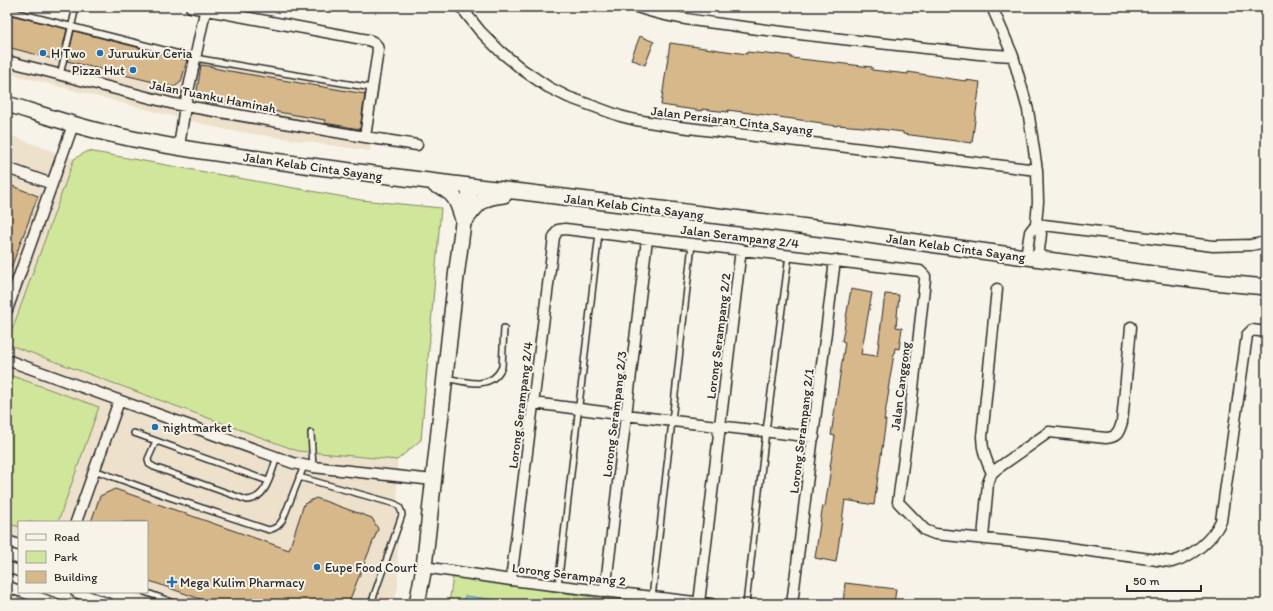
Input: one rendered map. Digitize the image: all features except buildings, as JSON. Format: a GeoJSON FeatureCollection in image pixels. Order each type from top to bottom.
{"type":"FeatureCollection","features":[{"type":"Feature","properties":{"kind":"main road","name":"Jalan Kelab Cinta Sayang"},"geometry":{"type":"LineString","coordinates":[[7,104],[73,125],[114,135],[179,147],[424,181],[848,232],[1213,282],[1266,287]]}},
{"type":"Feature","properties":{"kind":"main road"},"geometry":{"type":"LineString","coordinates":[[424,181],[440,186],[454,196],[464,223]]}},
{"type":"Feature","properties":{"kind":"main road"},"geometry":{"type":"LineString","coordinates":[[418,604],[424,567],[456,277],[471,187]]}},
{"type":"Feature","properties":{"kind":"main road"},"geometry":{"type":"LineString","coordinates":[[464,223],[475,207],[488,197],[523,192]]}},
{"type":"Feature","properties":{"kind":"street"},"geometry":{"type":"LineString","coordinates":[[191,7],[373,41],[378,46],[378,50],[365,138]]}},
{"type":"Feature","properties":{"kind":"street","name":"Jalan Persiaran Cinta Sayang"},"geometry":{"type":"LineString","coordinates":[[461,7],[480,31],[500,51],[535,80],[568,97],[620,116],[680,127],[1036,170]]}},
{"type":"Feature","properties":{"kind":"street"},"geometry":{"type":"LineString","coordinates":[[637,7],[660,14],[691,20],[767,30],[979,54],[1013,56]]}},
{"type":"Feature","properties":{"kind":"street"},"geometry":{"type":"LineString","coordinates":[[992,7],[1013,56],[1028,110],[1036,170],[1038,202],[1036,224],[1030,232],[1032,257]]}},
{"type":"Feature","properties":{"kind":"street"},"geometry":{"type":"LineString","coordinates":[[179,147],[185,106],[206,9]]}},
{"type":"Feature","properties":{"kind":"street","name":"Jalan Tuanku Haminah"},"geometry":{"type":"LineString","coordinates":[[7,61],[185,106],[365,138],[416,145]]}},
{"type":"Feature","properties":{"kind":"street"},"geometry":{"type":"LineString","coordinates":[[7,310],[73,125]]}},
{"type":"Feature","properties":{"kind":"street"},"geometry":{"type":"LineString","coordinates":[[7,168],[52,184]]}},
{"type":"Feature","properties":{"kind":"street"},"geometry":{"type":"LineString","coordinates":[[1036,224],[1213,246],[1251,245],[1266,242]]}},
{"type":"Feature","properties":{"kind":"street","name":"Jalan Serampang 2/4"},"geometry":{"type":"LineString","coordinates":[[555,234],[558,230],[565,229],[835,260],[916,270],[923,273]]}},
{"type":"Feature","properties":{"kind":"street","name":"Lorong Serampang 2/4"},"geometry":{"type":"LineString","coordinates":[[511,580],[555,234]]}},
{"type":"Feature","properties":{"kind":"street","name":"Lorong Serampang 2/3"},"geometry":{"type":"LineString","coordinates":[[604,592],[627,415],[647,239]]}},
{"type":"Feature","properties":{"kind":"street","name":"Lorong Serampang 2/2"},"geometry":{"type":"LineString","coordinates":[[699,603],[741,249]]}},
{"type":"Feature","properties":{"kind":"street","name":"Lorong Serampang 2/1"},"geometry":{"type":"LineString","coordinates":[[792,604],[835,260]]}},
{"type":"Feature","properties":{"kind":"street","name":"Jalan Canggong"},"geometry":{"type":"LineString","coordinates":[[923,273],[924,279],[912,398],[898,502],[923,528],[930,533],[983,538]]}},
{"type":"Feature","properties":{"kind":"street"},"geometry":{"type":"LineString","coordinates":[[992,473],[984,455],[982,437],[998,288]]}},
{"type":"Feature","properties":{"kind":"street"},"geometry":{"type":"LineString","coordinates":[[1131,327],[1122,422],[1117,434],[1114,437],[1106,438],[1049,432],[992,473],[988,483],[983,538],[1172,562],[1182,559],[1202,546],[1216,532],[1221,521],[1247,335],[1252,330],[1266,332]]}},
{"type":"Feature","properties":{"kind":"street"},"geometry":{"type":"LineString","coordinates":[[7,360],[277,457],[308,466],[433,480]]}},
{"type":"Feature","properties":{"kind":"street"},"geometry":{"type":"LineString","coordinates":[[76,521],[119,401]]}},
{"type":"Feature","properties":{"kind":"street"},"geometry":{"type":"LineString","coordinates":[[533,403],[814,437]]}},
{"type":"Feature","properties":{"kind":"street"},"geometry":{"type":"LineString","coordinates":[[7,540],[18,545]]}},
{"type":"Feature","properties":{"kind":"street"},"geometry":{"type":"LineString","coordinates":[[7,566],[18,571]]}},
{"type":"Feature","properties":{"kind":"street","name":"Lorong Serampang 2"},"geometry":{"type":"LineString","coordinates":[[424,567],[604,592],[652,601],[711,604]]}},
{"type":"Feature","properties":{"kind":"street"},"geometry":{"type":"LineString","coordinates":[[7,586],[18,591]]}},
{"type":"Feature","properties":{"kind":"street"},"geometry":{"type":"LineString","coordinates":[[26,593],[56,604]]}},
{"type":"Feature","properties":{"kind":"street"},"geometry":{"type":"LineString","coordinates":[[79,593],[109,604]]}},
{"type":"Feature","properties":{"kind":"lane"},"geometry":{"type":"LineString","coordinates":[[60,75],[76,7]]}},
{"type":"Feature","properties":{"kind":"lane"},"geometry":{"type":"LineString","coordinates":[[283,7],[289,7]]}},
{"type":"Feature","properties":{"kind":"lane"},"geometry":{"type":"LineString","coordinates":[[7,10],[196,58],[372,88]]}},
{"type":"Feature","properties":{"kind":"lane"},"geometry":{"type":"LineString","coordinates":[[558,586],[599,233]]}},
{"type":"Feature","properties":{"kind":"lane"},"geometry":{"type":"LineString","coordinates":[[652,601],[692,243]]}},
{"type":"Feature","properties":{"kind":"lane"},"geometry":{"type":"LineString","coordinates":[[746,604],[766,431],[789,255]]}},
{"type":"Feature","properties":{"kind":"lane"},"geometry":{"type":"LineString","coordinates":[[444,378],[479,384],[493,379],[500,372],[502,367],[504,328]]}},
{"type":"Feature","properties":{"kind":"lane"},"geometry":{"type":"LineString","coordinates":[[134,433],[268,481]]}},
{"type":"Feature","properties":{"kind":"lane"},"geometry":{"type":"LineString","coordinates":[[94,470],[240,521],[269,530],[275,529],[280,525],[283,519],[299,477],[308,466],[311,433]]}},
{"type":"Feature","properties":{"kind":"lane"},"geometry":{"type":"LineString","coordinates":[[156,441],[148,459],[149,464],[206,487],[247,500],[254,500],[264,490],[277,457]]}},
{"type":"Feature","properties":{"kind":"lane"},"geometry":{"type":"LineString","coordinates":[[299,477],[397,504],[401,509],[402,515],[371,604]]}},
{"type":"Feature","properties":{"kind":"lane"},"geometry":{"type":"LineString","coordinates":[[148,593],[177,604]]}},
{"type":"Feature","properties":{"kind":"shaded area"},"geometry":{"type":"Polygon","coordinates":[[[7,9],[192,55],[333,84],[378,91],[370,151],[226,130],[7,73],[7,9]]]}},
{"type":"Feature","properties":{"kind":"shaded area"},"geometry":{"type":"Polygon","coordinates":[[[7,134],[74,159],[7,342],[7,134]]]}},
{"type":"Feature","properties":{"kind":"shaded area"},"geometry":{"type":"Polygon","coordinates":[[[7,344],[298,451],[397,460],[398,588],[393,604],[160,604],[131,593],[148,593],[148,521],[18,521],[18,552],[7,548],[7,344]]]}},
{"type":"Feature","properties":{"kind":"green space"},"geometry":{"type":"Polygon","coordinates":[[[88,151],[361,200],[441,208],[421,440],[397,460],[298,451],[7,344],[74,159],[88,151]]]}},
{"type":"Feature","properties":{"kind":"green space"},"geometry":{"type":"Polygon","coordinates":[[[7,374],[99,407],[58,521],[18,521],[18,527],[7,523],[7,374]]]}},
{"type":"Feature","properties":{"kind":"green space"},"geometry":{"type":"Polygon","coordinates":[[[453,576],[625,602],[627,604],[527,604],[465,596],[463,604],[449,604],[453,576]]]}},
{"type":"Feature","properties":{"kind":"water"},"geometry":{"type":"Polygon","coordinates":[[[465,596],[527,604],[463,604],[465,596]]]}},
{"type":"Feature","properties":{"kind":"place","name":"H Two"},"geometry":{"type":"Point","coordinates":[43,53]}},
{"type":"Feature","properties":{"kind":"place","name":"Juruukur Ceria"},"geometry":{"type":"Point","coordinates":[100,53]}},
{"type":"Feature","properties":{"kind":"place","name":"Pizza Hut"},"geometry":{"type":"Point","coordinates":[133,70]}},
{"type":"Feature","properties":{"kind":"place","name":"nightmarket"},"geometry":{"type":"Point","coordinates":[155,427]}},
{"type":"Feature","properties":{"kind":"place","name":"Eupe Food Court"},"geometry":{"type":"Point","coordinates":[317,567]}},
{"type":"Feature","properties":{"kind":"place","name":"Mega Kulim Pharmacy"},"geometry":{"type":"Point","coordinates":[172,582]}}]}
